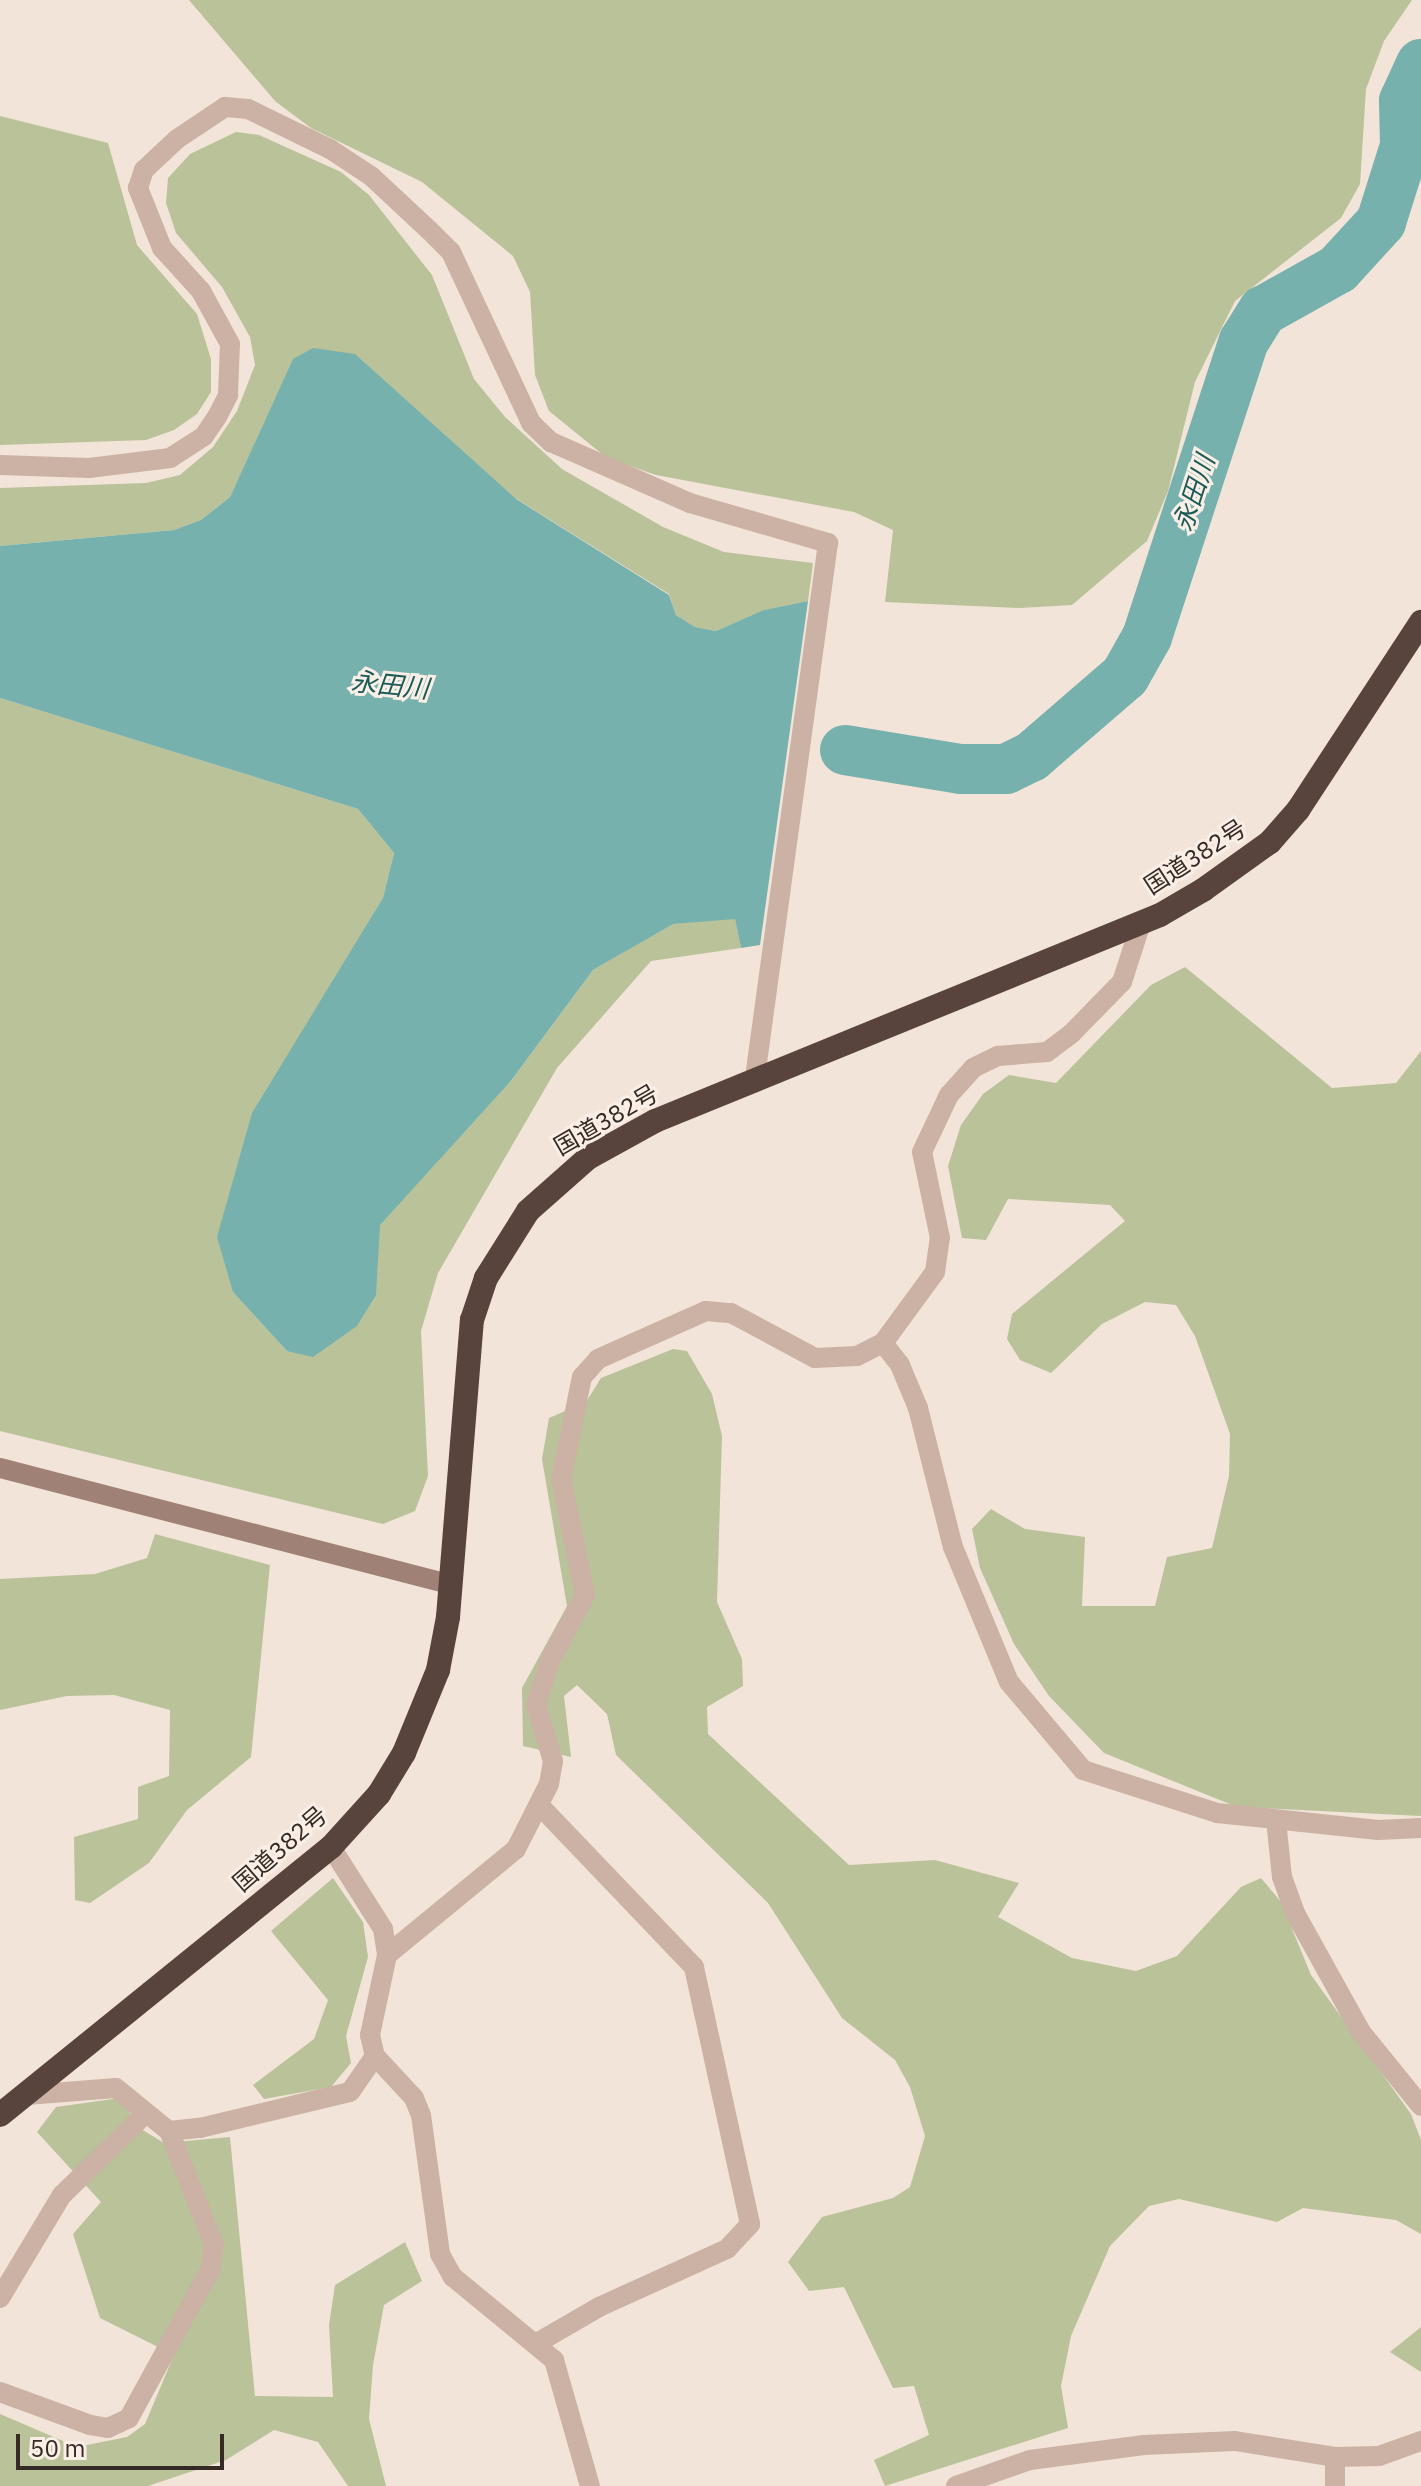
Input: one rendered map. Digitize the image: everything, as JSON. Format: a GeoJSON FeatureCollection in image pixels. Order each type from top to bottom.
{"type":"FeatureCollection","features":[{"type":"Feature","properties":{"kind":"highway","name":"国道382号"},"geometry":{"type":"LineString","coordinates":[[0,2115],[331,1847],[379,1794],[423,1716],[438,1670],[452,1585],[465,1356],[486,1278],[508,1237],[553,1184],[588,1158],[755,1077],[1141,923],[1270,842],[1298,810],[1421,622]]}},
{"type":"Feature","properties":{"kind":"street"},"geometry":{"type":"LineString","coordinates":[[0,465],[89,468],[170,458],[211,426],[228,395],[230,344],[201,291],[162,248],[138,188],[144,170],[177,139],[225,107],[248,109],[330,149],[371,176],[451,252],[531,423],[551,442],[690,503],[828,543],[755,1077]]}},
{"type":"Feature","properties":{"kind":"street"},"geometry":{"type":"LineString","coordinates":[[387,1955],[516,1849],[539,1805],[553,1761],[536,1705],[549,1663],[585,1595],[561,1479],[582,1377],[598,1359],[706,1311],[731,1313],[815,1358],[857,1356],[883,1343],[935,1272],[940,1238],[922,1152],[949,1095],[973,1068],[998,1056],[1047,1052],[1071,1034],[1122,982],[1141,923]]}},
{"type":"Feature","properties":{"kind":"street"},"geometry":{"type":"LineString","coordinates":[[883,1343],[900,1365],[918,1408],[953,1547],[1009,1682],[1038,1724],[1083,1770],[1112,1784],[1217,1813],[1276,1820],[1421,1828]]}},
{"type":"Feature","properties":{"kind":"street"},"geometry":{"type":"LineString","coordinates":[[0,1468],[452,1585]]}},
{"type":"Feature","properties":{"kind":"street"},"geometry":{"type":"LineString","coordinates":[[537,2343],[727,2249],[750,2224],[694,1967],[668,1933],[539,1805]]}},
{"type":"Feature","properties":{"kind":"street"},"geometry":{"type":"LineString","coordinates":[[1276,1820],[1282,1877],[1295,1913],[1361,2032],[1421,2106]]}},
{"type":"Feature","properties":{"kind":"street"},"geometry":{"type":"LineString","coordinates":[[169,2131],[350,2092],[375,2056],[373,2008],[387,1955],[369,1898],[331,1847]]}},
{"type":"Feature","properties":{"kind":"street"},"geometry":{"type":"LineString","coordinates":[[375,2056],[414,2098],[421,2115],[433,2224],[453,2277],[554,2360],[590,2486]]}},
{"type":"Feature","properties":{"kind":"street"},"geometry":{"type":"LineString","coordinates":[[0,2392],[90,2425],[108,2428],[129,2418],[210,2270],[214,2245],[169,2131],[143,2116],[116,2088],[27,2095]]}},
{"type":"Feature","properties":{"kind":"street"},"geometry":{"type":"LineString","coordinates":[[0,2298],[62,2195],[143,2116]]}},
{"type":"Feature","properties":{"kind":"street"},"geometry":{"type":"LineString","coordinates":[[956,2486],[1030,2460],[1144,2445],[1235,2441],[1335,2457],[1379,2456],[1421,2441]]}},
{"type":"Feature","properties":{"kind":"street"},"geometry":{"type":"LineString","coordinates":[[1335,2457],[1335,2486]]}},
{"type":"Feature","properties":{"kind":"green space"},"geometry":{"type":"Polygon","coordinates":[[[189,0],[1412,0],[1384,41],[1366,89],[1360,184],[1341,218],[1235,301],[1195,382],[1168,491],[1147,541],[1072,605],[1020,608],[885,602],[893,530],[854,512],[656,475],[607,458],[549,411],[535,375],[530,292],[513,256],[422,182],[311,128],[275,101],[189,0]]]}},
{"type":"Feature","properties":{"kind":"green space"},"geometry":{"type":"Polygon","coordinates":[[[0,116],[108,143],[137,245],[197,314],[211,359],[211,392],[197,414],[174,430],[146,440],[0,445],[0,116]]]}},
{"type":"Feature","properties":{"kind":"green space"},"geometry":{"type":"Polygon","coordinates":[[[236,132],[259,135],[341,172],[369,195],[432,275],[474,379],[505,417],[562,469],[663,527],[724,552],[813,563],[808,601],[765,610],[716,631],[695,627],[676,615],[669,594],[293,360],[230,497],[201,520],[174,530],[0,546],[0,488],[146,483],[180,475],[213,447],[237,411],[255,365],[250,337],[222,287],[176,233],[166,203],[168,178],[190,154],[236,132]]]}},
{"type":"Feature","properties":{"kind":"green space"},"geometry":{"type":"Polygon","coordinates":[[[0,698],[358,809],[394,853],[383,898],[340,973],[233,1292],[287,1351],[377,1259],[379,1225],[510,1082],[593,970],[672,924],[735,918],[741,948],[651,961],[557,1068],[438,1273],[421,1331],[428,1476],[415,1511],[383,1524],[0,1431],[0,698]]]}},
{"type":"Feature","properties":{"kind":"green space"},"geometry":{"type":"Polygon","coordinates":[[[1185,967],[1332,1088],[1396,1083],[1421,1051],[1421,1816],[1237,1807],[1104,1753],[1049,1696],[1014,1644],[980,1568],[972,1529],[991,1509],[1025,1529],[1085,1537],[1082,1606],[1155,1606],[1167,1557],[1212,1548],[1229,1476],[1230,1434],[1195,1336],[1176,1305],[1145,1302],[1102,1324],[1051,1373],[1020,1360],[1007,1339],[1012,1314],[1125,1221],[1110,1205],[1008,1199],[986,1240],[962,1238],[948,1166],[961,1125],[983,1094],[1009,1075],[1056,1083],[1151,985],[1185,967]]]}},
{"type":"Feature","properties":{"kind":"green space"},"geometry":{"type":"Polygon","coordinates":[[[673,1349],[687,1351],[712,1394],[722,1436],[717,1602],[742,1659],[743,1686],[707,1707],[708,1734],[849,1865],[935,1860],[1019,1883],[998,1917],[1072,1958],[1136,1971],[1177,1956],[1241,1887],[1261,1878],[1281,1902],[1311,1975],[1411,2114],[1421,2140],[1421,2234],[1396,2220],[1303,2208],[1277,2222],[1179,2199],[1149,2206],[1110,2246],[1071,2336],[1061,2386],[1068,2428],[885,2486],[874,2460],[929,2435],[914,2386],[893,2388],[844,2287],[809,2291],[788,2262],[822,2217],[893,2198],[910,2187],[925,2136],[910,2087],[895,2060],[842,2018],[768,1903],[616,1755],[607,1714],[577,1685],[564,1696],[571,1757],[523,1746],[522,1688],[567,1606],[542,1459],[549,1418],[586,1402],[601,1378],[673,1349]]]}},
{"type":"Feature","properties":{"kind":"green space"},"geometry":{"type":"Polygon","coordinates":[[[155,1534],[270,1565],[251,1757],[187,1810],[149,1863],[90,1903],[75,1900],[74,1837],[138,1819],[138,1787],[169,1776],[170,1710],[114,1695],[67,1696],[0,1710],[0,1579],[95,1574],[147,1558],[155,1534]]]}},
{"type":"Feature","properties":{"kind":"green space"},"geometry":{"type":"Polygon","coordinates":[[[333,1878],[363,1922],[368,1957],[346,2036],[351,2063],[331,2087],[264,2099],[253,2085],[314,2039],[328,2000],[271,1931],[333,1878]]]}},
{"type":"Feature","properties":{"kind":"green space"},"geometry":{"type":"Polygon","coordinates":[[[120,2098],[141,2129],[164,2143],[230,2137],[255,2396],[333,2397],[329,2325],[335,2285],[405,2242],[422,2281],[384,2305],[373,2365],[369,2419],[386,2486],[348,2486],[318,2442],[274,2430],[226,2460],[148,2486],[0,2486],[0,2414],[77,2447],[127,2437],[145,2424],[174,2355],[100,2318],[73,2234],[101,2202],[37,2132],[56,2107],[120,2098]]]}},
{"type":"Feature","properties":{"kind":"green space"},"geometry":{"type":"Polygon","coordinates":[[[1421,2327],[1421,2372],[1390,2352],[1421,2327]]]}},
{"type":"Feature","properties":{"kind":"water"},"geometry":{"type":"Polygon","coordinates":[[[313,348],[355,354],[516,499],[669,595],[676,615],[695,627],[716,631],[764,610],[808,601],[760,945],[741,948],[735,919],[673,924],[593,970],[510,1082],[380,1225],[376,1295],[357,1326],[313,1357],[287,1351],[233,1292],[217,1237],[252,1113],[383,898],[394,853],[358,809],[0,698],[0,546],[174,530],[201,520],[230,497],[293,359],[313,348]]]}},
{"type":"Feature","properties":{"kind":"waterway","name":"永田川"},"geometry":{"type":"LineString","coordinates":[[845,750],[961,769],[1006,769],[1031,757],[1125,676],[1147,637],[1244,341],[1263,311],[1338,269],[1381,222],[1405,146],[1404,101],[1421,64]]}}]}
